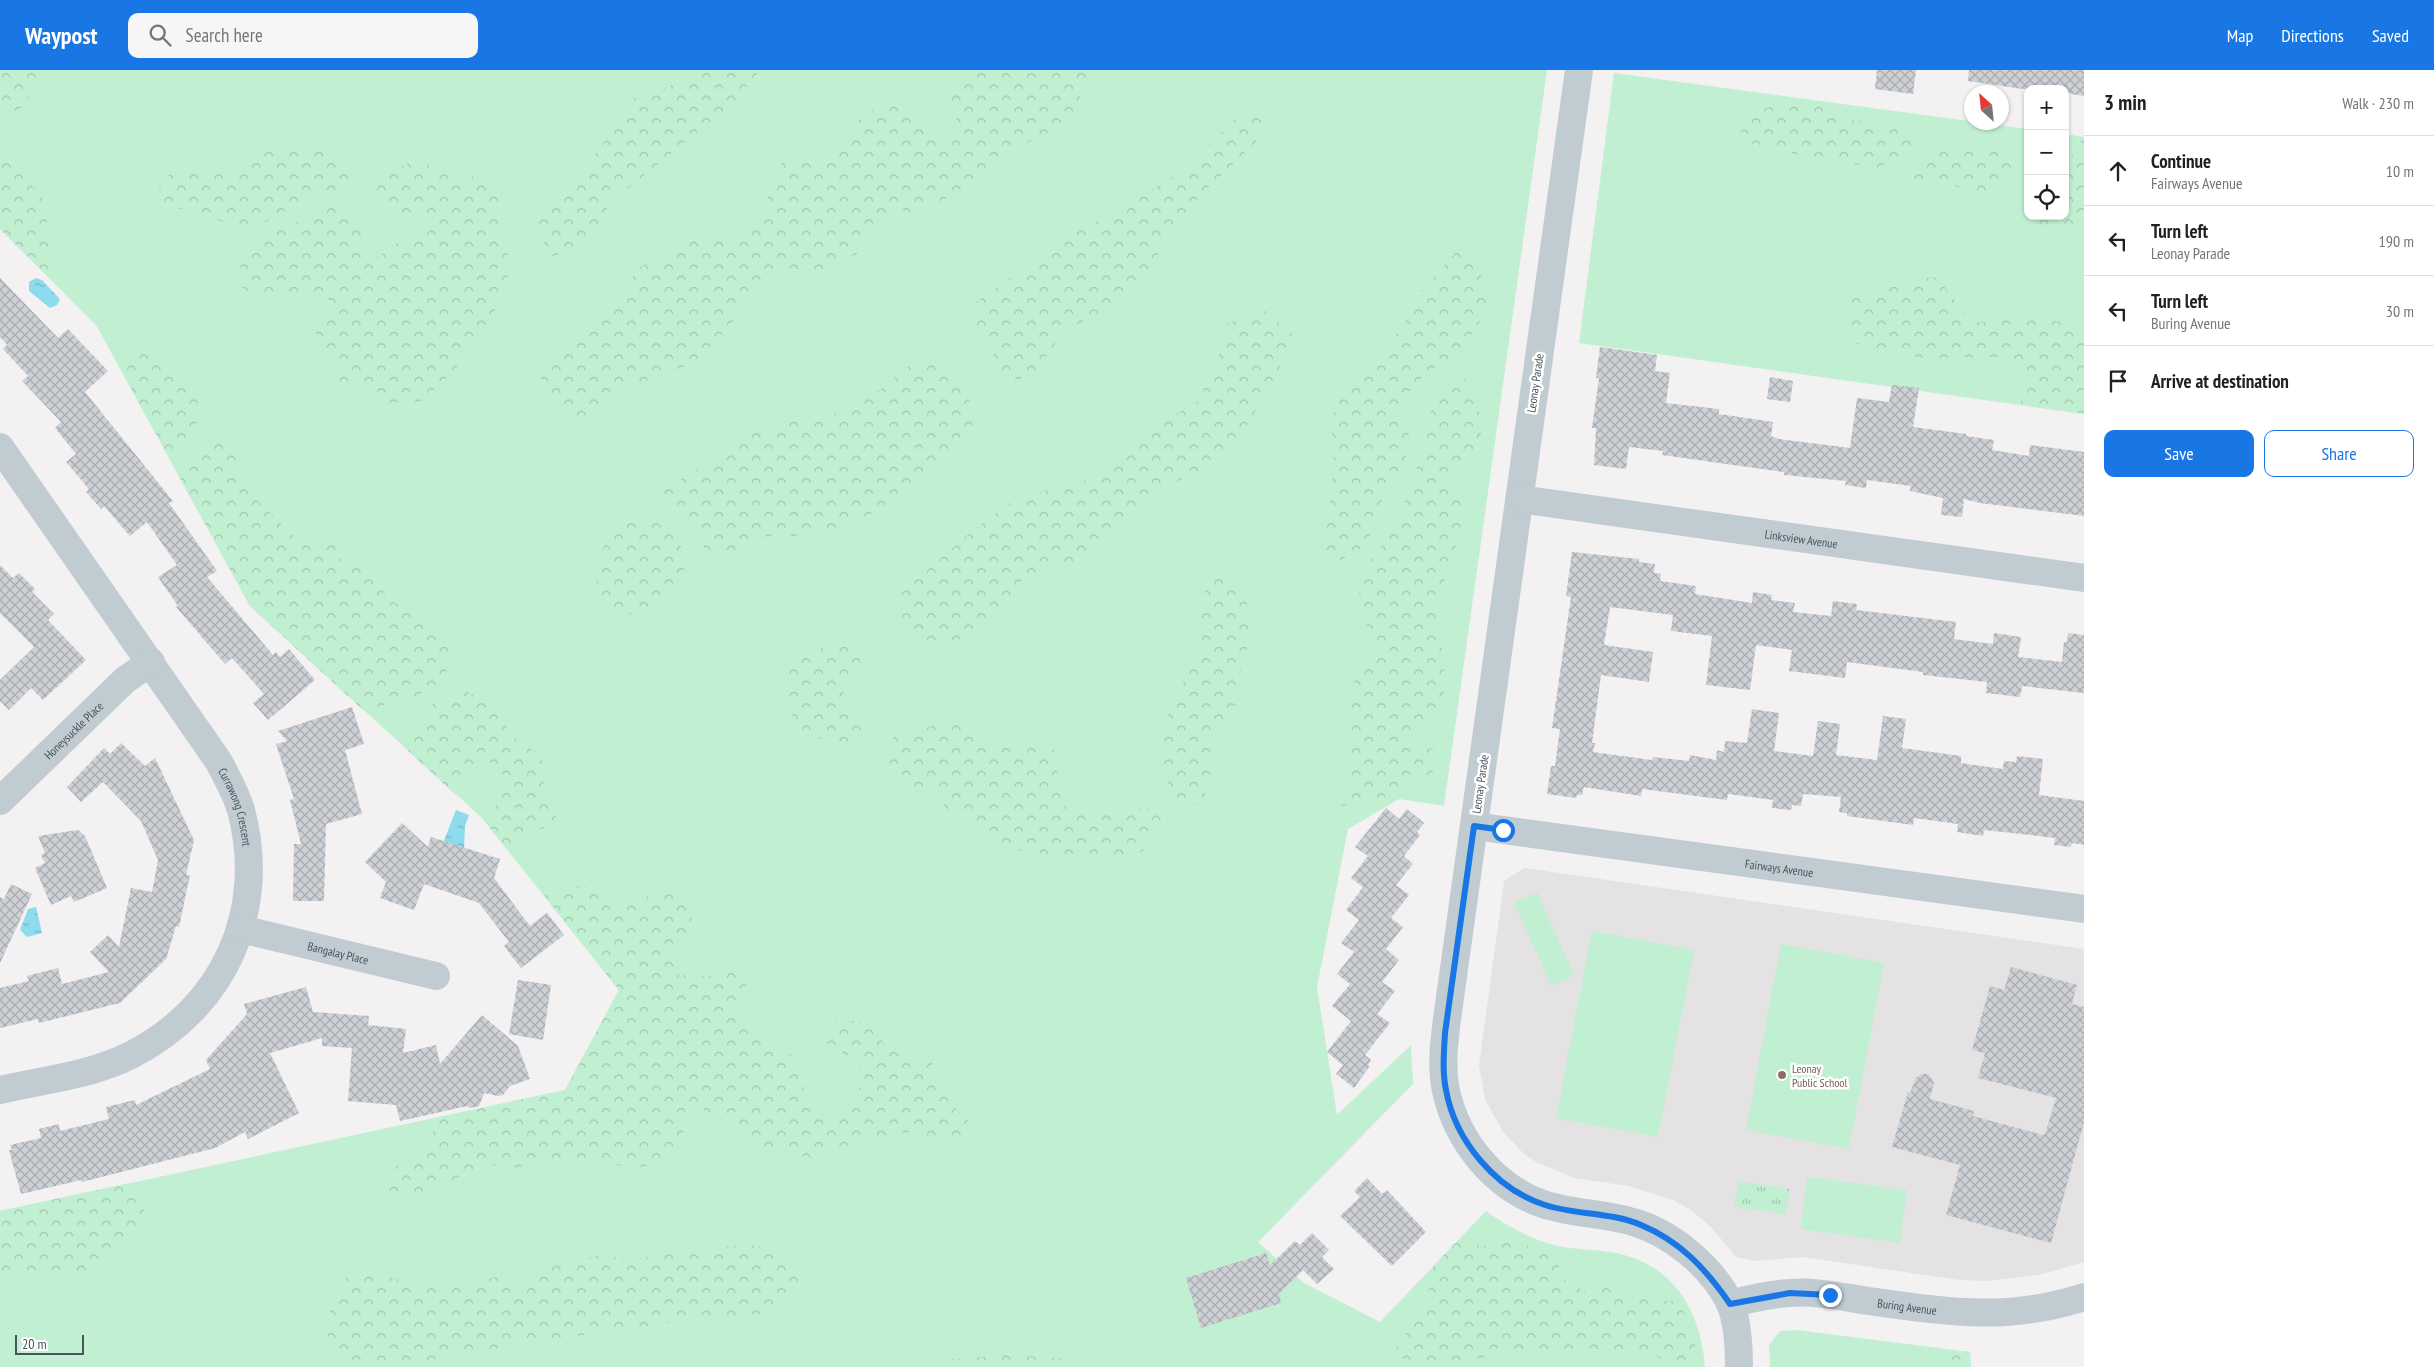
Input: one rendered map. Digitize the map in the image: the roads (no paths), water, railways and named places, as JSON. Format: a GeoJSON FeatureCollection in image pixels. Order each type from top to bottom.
{"type":"FeatureCollection","features":[{"type":"Feature","properties":{"kind":"street","name":"Leonay Parade"},"geometry":{"type":"LineString","coordinates":[[1579,70],[1444,1050],[1446,1090],[1460,1130],[1475,1153],[1490,1172],[1514,1190],[1544,1205],[1631,1221],[1655,1231],[1692,1256],[1713,1280],[1730,1304],[1736,1327],[1738,1367]]}},
{"type":"Feature","properties":{"kind":"street","name":"Currawong Crescent"},"geometry":{"type":"LineString","coordinates":[[0,447],[219,762],[240,809],[249,864],[246,902],[241,929],[209,991],[186,1016],[146,1046],[114,1063],[0,1090]]}},
{"type":"Feature","properties":{"kind":"street","name":"Linksview Avenue"},"geometry":{"type":"LineString","coordinates":[[1519,499],[2084,578]]}},
{"type":"Feature","properties":{"kind":"street","name":"Honeysuckle Place"},"geometry":{"type":"LineString","coordinates":[[0,801],[125,680],[151,662]]}},
{"type":"Feature","properties":{"kind":"street","name":"Fairways Avenue"},"geometry":{"type":"LineString","coordinates":[[1474,826],[2084,909]]}},
{"type":"Feature","properties":{"kind":"street","name":"Bangalay Place"},"geometry":{"type":"LineString","coordinates":[[241,929],[436,976]]}},
{"type":"Feature","properties":{"kind":"street","name":"Buring Avenue"},"geometry":{"type":"LineString","coordinates":[[1730,1304],[1773,1294],[1806,1293],[1956,1313],[1990,1314],[2038,1308],[2084,1296]]}},
{"type":"Feature","properties":{"kind":"water"},"geometry":{"type":"Polygon","coordinates":[[[36,278],[42,280],[58,297],[60,300],[57,305],[50,308],[29,291],[29,282],[36,278]]]}},
{"type":"Feature","properties":{"kind":"water"},"geometry":{"type":"Polygon","coordinates":[[[456,810],[469,815],[465,826],[464,849],[443,843],[456,810]]]}},
{"type":"Feature","properties":{"kind":"water"},"geometry":{"type":"Polygon","coordinates":[[[36,907],[42,933],[27,937],[20,930],[28,909],[36,907]]]}},
{"type":"Feature","properties":{"kind":"place","name":"Leonay Public School"},"geometry":{"type":"Point","coordinates":[1782,1075]}}]}
